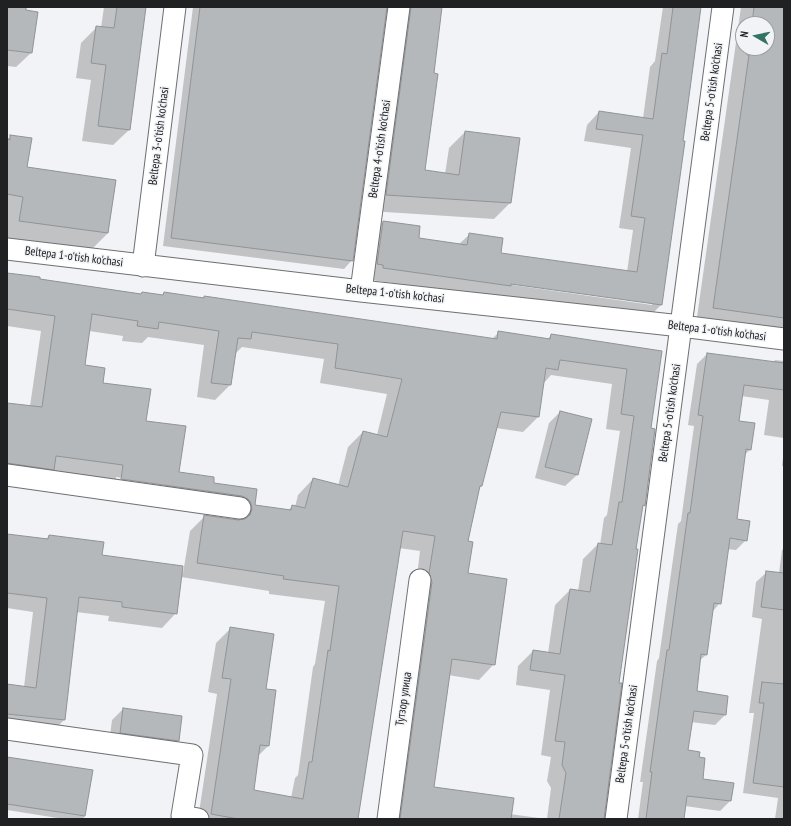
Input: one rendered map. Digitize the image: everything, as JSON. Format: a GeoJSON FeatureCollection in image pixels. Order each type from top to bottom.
{"type":"FeatureCollection","features":[{"type":"Feature","properties":{"kind":"street","name":"Beltepa 3-o'tish ko'chasi"},"geometry":{"type":"LineString","coordinates":[[143,266],[175,7]]}},
{"type":"Feature","properties":{"kind":"street","name":"Beltepa 4-o'tish ko'chasi"},"geometry":{"type":"LineString","coordinates":[[360,290],[399,7]]}},
{"type":"Feature","properties":{"kind":"street","name":"Beltepa 5-o'tish ko'chasi"},"geometry":{"type":"LineString","coordinates":[[616,819],[724,7]]}},
{"type":"Feature","properties":{"kind":"street","name":"Beltepa 1-o'tish ko'chasi"},"geometry":{"type":"LineString","coordinates":[[7,249],[143,266],[681,326],[784,339]]}},
{"type":"Feature","properties":{"kind":"street"},"geometry":{"type":"LineString","coordinates":[[7,475],[240,508]]}},
{"type":"Feature","properties":{"kind":"street","name":"Тутзор улица"},"geometry":{"type":"LineString","coordinates":[[388,819],[420,580]]}},
{"type":"Feature","properties":{"kind":"street"},"geometry":{"type":"LineString","coordinates":[[7,729],[192,754],[182,816],[198,819]]}},
{"type":"Feature","properties":{"kind":"building"},"geometry":{"type":"Polygon","coordinates":[[[7,7],[26,7],[26,10],[38,12],[32,53],[7,50],[7,7]]]}},
{"type":"Feature","properties":{"kind":"building"},"geometry":{"type":"Polygon","coordinates":[[[117,7],[146,7],[130,130],[98,126],[106,65],[91,63],[96,26],[114,28],[117,7]]]}},
{"type":"Feature","properties":{"kind":"building"},"geometry":{"type":"Polygon","coordinates":[[[200,7],[387,7],[353,261],[171,238],[200,7]]]}},
{"type":"Feature","properties":{"kind":"building"},"geometry":{"type":"Polygon","coordinates":[[[411,7],[442,7],[434,73],[438,74],[425,170],[459,175],[465,131],[520,138],[511,203],[386,195],[411,7]]]}},
{"type":"Feature","properties":{"kind":"building"},"geometry":{"type":"Polygon","coordinates":[[[673,7],[701,7],[683,141],[685,141],[662,305],[383,268],[383,265],[377,264],[383,221],[420,226],[419,238],[467,245],[469,233],[503,238],[501,253],[637,272],[645,218],[631,216],[643,135],[596,129],[599,111],[653,119],[662,53],[667,54],[673,7]]]}},
{"type":"Feature","properties":{"kind":"building"},"geometry":{"type":"Polygon","coordinates":[[[754,7],[784,7],[784,318],[713,308],[749,56],[775,56],[775,16],[753,16],[754,7]]]}},
{"type":"Feature","properties":{"kind":"building"},"geometry":{"type":"Polygon","coordinates":[[[10,135],[32,138],[27,167],[116,180],[108,233],[19,221],[23,197],[7,194],[7,139],[10,140],[10,135]]]}},
{"type":"Feature","properties":{"kind":"building"},"geometry":{"type":"Polygon","coordinates":[[[7,273],[141,294],[142,292],[163,295],[164,292],[204,298],[204,296],[497,339],[498,331],[550,339],[551,334],[662,351],[651,428],[655,429],[645,506],[643,505],[636,549],[638,549],[619,683],[622,683],[604,819],[559,819],[566,773],[562,765],[565,742],[555,741],[565,675],[530,670],[533,650],[560,654],[570,589],[590,592],[598,543],[612,545],[619,502],[622,502],[634,416],[621,414],[627,369],[560,360],[558,370],[546,368],[539,417],[501,412],[482,486],[480,486],[468,541],[473,542],[468,573],[507,579],[495,665],[452,659],[434,787],[514,798],[511,819],[400,819],[432,582],[429,573],[435,536],[403,531],[358,819],[238,819],[211,814],[231,679],[222,678],[230,627],[274,634],[266,689],[276,690],[269,746],[260,745],[254,790],[303,799],[309,762],[312,762],[339,586],[283,579],[284,576],[197,563],[204,515],[238,520],[245,519],[250,515],[252,509],[251,503],[248,499],[242,496],[121,479],[123,465],[56,456],[54,470],[7,463],[7,403],[42,407],[55,316],[7,309],[7,273]],[[92,314],[85,365],[105,368],[103,383],[151,389],[146,421],[186,426],[179,472],[214,477],[214,483],[257,489],[255,505],[291,510],[292,505],[305,508],[313,478],[348,487],[363,431],[387,437],[402,379],[335,368],[338,344],[252,332],[251,339],[238,338],[231,385],[211,383],[219,331],[159,322],[158,329],[137,326],[138,321],[92,314]]]}},
{"type":"Feature","properties":{"kind":"building"},"geometry":{"type":"Polygon","coordinates":[[[707,353],[784,363],[784,390],[744,385],[739,421],[755,423],[751,450],[746,449],[737,519],[750,521],[747,541],[730,538],[721,604],[714,603],[707,655],[701,654],[697,691],[728,696],[726,715],[694,711],[688,750],[700,752],[699,757],[705,758],[703,779],[734,783],[731,801],[687,796],[684,819],[646,819],[652,772],[650,772],[667,650],[669,650],[703,416],[698,415],[707,353]]]}},
{"type":"Feature","properties":{"kind":"building"},"geometry":{"type":"Polygon","coordinates":[[[560,411],[592,419],[578,475],[545,467],[560,411]]]}},
{"type":"Feature","properties":{"kind":"building"},"geometry":{"type":"Polygon","coordinates":[[[7,534],[48,539],[49,535],[104,542],[102,555],[183,566],[177,614],[122,607],[122,602],[79,597],[65,720],[7,714],[7,684],[36,688],[47,598],[7,593],[7,534]]]}},
{"type":"Feature","properties":{"kind":"building"},"geometry":{"type":"Polygon","coordinates":[[[766,571],[784,573],[784,610],[761,607],[766,571]]]}},
{"type":"Feature","properties":{"kind":"building"},"geometry":{"type":"Polygon","coordinates":[[[762,682],[784,684],[784,787],[753,783],[764,703],[759,703],[762,682]]]}},
{"type":"Feature","properties":{"kind":"building"},"geometry":{"type":"Polygon","coordinates":[[[123,708],[182,716],[179,741],[120,733],[123,708]]]}},
{"type":"Feature","properties":{"kind":"building"},"geometry":{"type":"Polygon","coordinates":[[[7,757],[93,770],[85,816],[7,804],[7,757]]]}}]}
